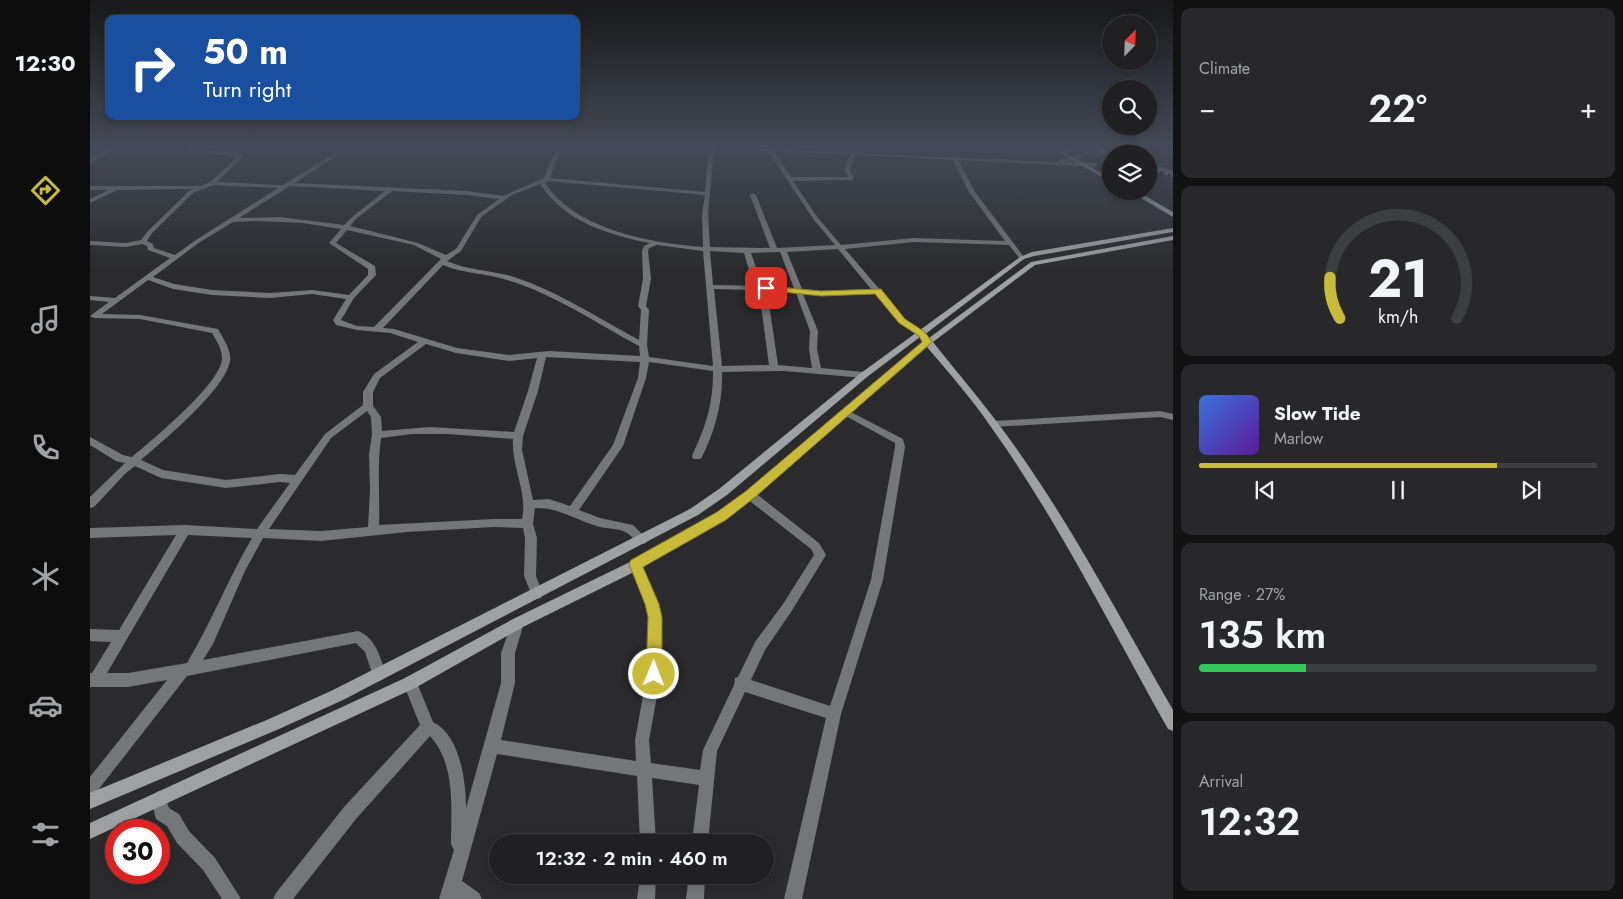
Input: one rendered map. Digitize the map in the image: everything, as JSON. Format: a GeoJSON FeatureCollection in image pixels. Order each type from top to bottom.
{"type":"FeatureCollection","features":[{"type":"Feature","properties":{"kind":"street"},"geometry":{"type":"LineString","coordinates":[[90,188],[161,188]]}},
{"type":"Feature","properties":{"kind":"street"},"geometry":{"type":"LineString","coordinates":[[143,242],[150,232],[191,192],[200,188]]}},
{"type":"Feature","properties":{"kind":"street"},"geometry":{"type":"LineString","coordinates":[[92,317],[176,257],[282,188]]}},
{"type":"Feature","properties":{"kind":"street"},"geometry":{"type":"LineString","coordinates":[[364,188],[467,193],[504,198]]}},
{"type":"Feature","properties":{"kind":"street"},"geometry":{"type":"LineString","coordinates":[[377,329],[445,260],[459,250],[480,216],[504,198],[523,188]]}},
{"type":"Feature","properties":{"kind":"street"},"geometry":{"type":"LineString","coordinates":[[546,188],[559,203],[580,219],[624,235],[675,247],[783,250],[915,240],[963,240],[1010,243]]}},
{"type":"Feature","properties":{"kind":"street"},"geometry":{"type":"LineString","coordinates":[[643,188],[708,194]]}},
{"type":"Feature","properties":{"kind":"street"},"geometry":{"type":"LineString","coordinates":[[697,456],[714,415],[717,398],[714,314],[709,287],[706,249],[709,188]]}},
{"type":"Feature","properties":{"kind":"street"},"geometry":{"type":"LineString","coordinates":[[794,188],[816,219],[902,321],[925,338],[994,424],[1068,539],[1173,724]]}},
{"type":"Feature","properties":{"kind":"street"},"geometry":{"type":"LineString","coordinates":[[970,188],[1022,258]]}},
{"type":"Feature","properties":{"kind":"street"},"geometry":{"type":"LineString","coordinates":[[90,201],[115,189]]}},
{"type":"Feature","properties":{"kind":"street"},"geometry":{"type":"LineString","coordinates":[[391,189],[345,228],[332,242],[372,268],[372,275],[351,297],[338,320],[339,323],[357,328],[391,331],[477,354],[509,358],[542,354],[644,359],[716,369],[774,368],[864,375]]}},
{"type":"Feature","properties":{"kind":"street"},"geometry":{"type":"LineString","coordinates":[[753,195],[774,249]]}},
{"type":"Feature","properties":{"kind":"street"},"geometry":{"type":"LineString","coordinates":[[1157,198],[1173,207]]}},
{"type":"Feature","properties":{"kind":"street"},"geometry":{"type":"LineString","coordinates":[[1147,200],[1173,215]]}},
{"type":"Feature","properties":{"kind":"street"},"geometry":{"type":"LineString","coordinates":[[233,220],[279,220],[345,228],[416,244],[457,269],[509,278],[546,292],[585,311],[643,345]]}},
{"type":"Feature","properties":{"kind":"street"},"geometry":{"type":"LineString","coordinates":[[90,831],[410,682],[518,623],[636,564],[721,516],[750,495],[846,412],[925,338],[1022,258],[1032,254],[1173,230]]}},
{"type":"Feature","properties":{"kind":"street"},"geometry":{"type":"LineString","coordinates":[[90,801],[274,724],[380,674],[694,512],[723,492],[864,375],[925,338],[1033,263],[1173,238]]}},
{"type":"Feature","properties":{"kind":"street"},"geometry":{"type":"LineString","coordinates":[[90,243],[135,244],[143,242],[151,245],[150,249],[176,257]]}},
{"type":"Feature","properties":{"kind":"street"},"geometry":{"type":"LineString","coordinates":[[572,512],[618,446],[642,378],[645,364],[643,345],[645,315],[642,306],[647,280],[645,251],[646,247],[656,243]]}},
{"type":"Feature","properties":{"kind":"street"},"geometry":{"type":"LineString","coordinates":[[90,250],[100,244]]}},
{"type":"Feature","properties":{"kind":"street"},"geometry":{"type":"LineString","coordinates":[[748,250],[763,290],[774,368]]}},
{"type":"Feature","properties":{"kind":"street"},"geometry":{"type":"LineString","coordinates":[[783,250],[814,331],[813,349],[817,370]]}},
{"type":"Feature","properties":{"kind":"street"},"geometry":{"type":"LineString","coordinates":[[147,277],[151,280],[179,287],[231,293],[285,295],[315,292],[351,297]]}},
{"type":"Feature","properties":{"kind":"street"},"geometry":{"type":"LineString","coordinates":[[709,287],[763,290],[766,288],[836,294],[878,291]]}},
{"type":"Feature","properties":{"kind":"street"},"geometry":{"type":"LineString","coordinates":[[90,298],[116,300]]}},
{"type":"Feature","properties":{"kind":"street"},"geometry":{"type":"LineString","coordinates":[[90,504],[122,470],[183,419],[212,385],[226,361],[222,343],[215,331],[140,317],[92,317]]}},
{"type":"Feature","properties":{"kind":"street"},"geometry":{"type":"LineString","coordinates":[[373,531],[374,454],[378,435],[376,417],[368,406],[368,392],[377,376],[424,341]]}},
{"type":"Feature","properties":{"kind":"street"},"geometry":{"type":"LineString","coordinates":[[537,594],[530,576],[531,538],[527,524],[529,504],[518,461],[518,436],[533,391],[542,354]]}},
{"type":"Feature","properties":{"kind":"street"},"geometry":{"type":"LineString","coordinates":[[90,789],[187,670],[208,640],[240,568],[260,533],[328,436],[368,406]]}},
{"type":"Feature","properties":{"kind":"street"},"geometry":{"type":"LineString","coordinates":[[793,899],[834,714],[877,580],[900,446],[900,441],[846,412]]}},
{"type":"Feature","properties":{"kind":"street"},"geometry":{"type":"LineString","coordinates":[[994,424],[1160,414],[1173,417]]}},
{"type":"Feature","properties":{"kind":"street"},"geometry":{"type":"LineString","coordinates":[[378,435],[417,430],[441,430],[518,436]]}},
{"type":"Feature","properties":{"kind":"street"},"geometry":{"type":"LineString","coordinates":[[90,440],[120,458],[134,461],[161,474],[226,484],[280,478],[297,479]]}},
{"type":"Feature","properties":{"kind":"street"},"geometry":{"type":"LineString","coordinates":[[701,834],[710,750],[740,683],[760,646],[787,608],[820,555],[815,546],[750,495]]}},
{"type":"Feature","properties":{"kind":"street"},"geometry":{"type":"LineString","coordinates":[[529,504],[549,504],[599,522],[629,528],[642,540]]}},
{"type":"Feature","properties":{"kind":"street"},"geometry":{"type":"LineString","coordinates":[[90,533],[185,530],[321,536],[494,523],[527,524]]}},
{"type":"Feature","properties":{"kind":"street"},"geometry":{"type":"LineString","coordinates":[[93,680],[122,636],[185,530]]}},
{"type":"Feature","properties":{"kind":"street"},"geometry":{"type":"LineString","coordinates":[[636,564],[652,604],[655,617],[654,674],[642,740],[648,834]]}},
{"type":"Feature","properties":{"kind":"street"},"geometry":{"type":"LineString","coordinates":[[473,899],[451,892],[508,683],[508,654],[518,623]]}},
{"type":"Feature","properties":{"kind":"street"},"geometry":{"type":"LineString","coordinates":[[90,635],[122,636]]}},
{"type":"Feature","properties":{"kind":"street"},"geometry":{"type":"LineString","coordinates":[[93,680],[128,680],[358,637],[370,648],[380,674]]}},
{"type":"Feature","properties":{"kind":"street"},"geometry":{"type":"LineString","coordinates":[[410,682],[428,727],[436,731],[446,746],[456,772],[460,855]]}},
{"type":"Feature","properties":{"kind":"street"},"geometry":{"type":"LineString","coordinates":[[740,683],[834,714]]}},
{"type":"Feature","properties":{"kind":"street"},"geometry":{"type":"LineString","coordinates":[[282,899],[350,813],[428,727]]}},
{"type":"Feature","properties":{"kind":"street"},"geometry":{"type":"LineString","coordinates":[[492,746],[644,771],[707,778]]}},
{"type":"Feature","properties":{"kind":"street"},"geometry":{"type":"LineString","coordinates":[[159,799],[162,813],[173,820],[183,836],[209,864],[232,899]]}},
{"type":"Feature","properties":{"kind":"street"},"geometry":{"type":"LineString","coordinates":[[646,899],[647,884]]}},
{"type":"Feature","properties":{"kind":"street"},"geometry":{"type":"LineString","coordinates":[[695,899],[696,884]]}},
{"type":"Feature","properties":{"kind":"route"},"geometry":{"type":"LineString","coordinates":[[654,674],[655,617],[652,604],[636,564],[721,516],[750,495],[928,342],[922,334],[902,321],[878,291],[836,294],[800,293],[766,288]]}}]}
